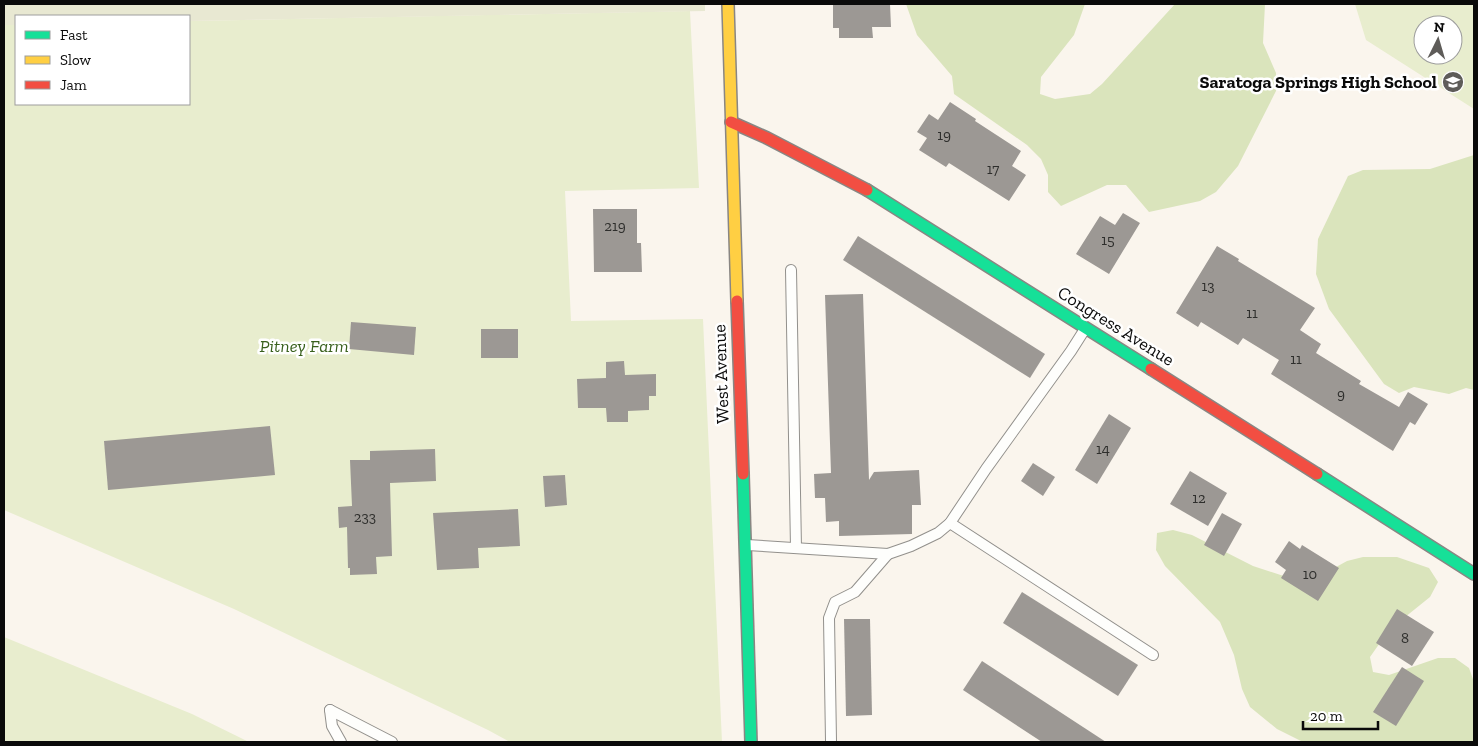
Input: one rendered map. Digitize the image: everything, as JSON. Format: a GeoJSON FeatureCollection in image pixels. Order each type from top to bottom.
{"type":"FeatureCollection","features":[{"type":"Feature","properties":{"kind":"street","name":"West Avenue"},"geometry":{"type":"LineString","coordinates":[[728,4],[750,742]]}},
{"type":"Feature","properties":{"kind":"street","name":"Congress Avenue"},"geometry":{"type":"LineString","coordinates":[[732,122],[767,138],[874,194],[1474,574]]}},
{"type":"Feature","properties":{"kind":"lane"},"geometry":{"type":"LineString","coordinates":[[791,270],[796,548]]}},
{"type":"Feature","properties":{"kind":"lane"},"geometry":{"type":"LineString","coordinates":[[743,546],[888,554],[911,546],[938,533],[950,524],[986,469],[1071,351],[1086,327]]}},
{"type":"Feature","properties":{"kind":"lane"},"geometry":{"type":"LineString","coordinates":[[950,524],[1153,655]]}},
{"type":"Feature","properties":{"kind":"lane"},"geometry":{"type":"LineString","coordinates":[[832,741],[829,618],[835,602],[855,592],[888,554]]}},
{"type":"Feature","properties":{"kind":"lane"},"geometry":{"type":"LineString","coordinates":[[341,742],[332,726],[330,710],[392,742]]}},
{"type":"Feature","properties":{"kind":"green space"},"geometry":{"type":"Polygon","coordinates":[[[4,4],[705,4],[705,11],[190,21],[190,15],[15,15],[15,25],[4,25],[4,4]]]}},
{"type":"Feature","properties":{"kind":"green space"},"geometry":{"type":"Polygon","coordinates":[[[906,4],[1085,4],[1074,35],[1041,77],[1040,94],[1055,99],[1090,94],[1102,84],[1175,4],[1265,4],[1263,43],[1276,73],[1276,91],[1238,166],[1216,192],[1200,201],[1149,212],[1126,185],[1107,185],[1061,206],[1048,192],[1048,175],[1041,159],[1027,145],[954,94],[952,76],[917,35],[906,4]]]}},
{"type":"Feature","properties":{"kind":"green space","name":"Saratoga Springs High School"},"geometry":{"type":"Polygon","coordinates":[[[1355,4],[1474,4],[1474,109],[1366,40],[1355,4]]]}},
{"type":"Feature","properties":{"kind":"green space","name":"Pitney Farm"},"geometry":{"type":"Polygon","coordinates":[[[690,11],[699,188],[565,191],[571,321],[703,319],[722,742],[510,742],[234,609],[4,510],[4,25],[15,25],[15,105],[190,105],[190,21],[690,11]]]}},
{"type":"Feature","properties":{"kind":"green space"},"geometry":{"type":"Polygon","coordinates":[[[1474,155],[1474,390],[1466,388],[1449,394],[1414,387],[1399,393],[1384,384],[1329,309],[1316,274],[1318,239],[1348,176],[1363,170],[1430,169],[1474,155]]]}},
{"type":"Feature","properties":{"kind":"green space"},"geometry":{"type":"Polygon","coordinates":[[[1173,530],[1192,535],[1253,566],[1302,582],[1318,577],[1347,561],[1363,557],[1397,557],[1429,568],[1438,582],[1430,597],[1389,630],[1370,657],[1373,672],[1389,675],[1438,658],[1455,658],[1469,668],[1474,682],[1474,741],[1303,742],[1277,729],[1250,707],[1242,689],[1234,655],[1220,622],[1165,566],[1156,550],[1157,533],[1173,530]]]}},
{"type":"Feature","properties":{"kind":"green space"},"geometry":{"type":"Polygon","coordinates":[[[4,637],[192,714],[249,742],[4,742],[4,637]]]}},
{"type":"Feature","properties":{"kind":"building"},"geometry":{"type":"Polygon","coordinates":[[[833,4],[890,4],[891,27],[872,27],[873,38],[839,38],[839,28],[833,28],[833,4]]]}},
{"type":"Feature","properties":{"kind":"building"},"geometry":{"type":"Polygon","coordinates":[[[950,102],[1021,151],[1012,166],[1026,175],[1009,201],[949,163],[946,167],[919,150],[927,138],[917,132],[929,114],[938,120],[950,102]]]}},
{"type":"Feature","properties":{"kind":"building"},"geometry":{"type":"Polygon","coordinates":[[[593,209],[637,209],[637,243],[641,243],[642,272],[594,272],[593,209]]]}},
{"type":"Feature","properties":{"kind":"building"},"geometry":{"type":"Polygon","coordinates":[[[1123,213],[1140,223],[1109,274],[1076,254],[1100,216],[1115,225],[1123,213]]]}},
{"type":"Feature","properties":{"kind":"building"},"geometry":{"type":"Polygon","coordinates":[[[858,236],[1045,354],[1030,378],[843,260],[858,236]]]}},
{"type":"Feature","properties":{"kind":"building"},"geometry":{"type":"Polygon","coordinates":[[[1217,246],[1315,308],[1300,330],[1321,344],[1316,353],[1361,381],[1359,384],[1399,407],[1408,392],[1428,404],[1415,425],[1410,422],[1393,451],[1271,374],[1279,360],[1243,338],[1238,345],[1201,322],[1198,327],[1176,313],[1217,246]]]}},
{"type":"Feature","properties":{"kind":"building"},"geometry":{"type":"Polygon","coordinates":[[[863,294],[869,480],[874,472],[919,470],[921,505],[912,505],[912,534],[839,536],[839,521],[826,522],[825,498],[815,498],[814,474],[831,473],[825,295],[863,294]]]}},
{"type":"Feature","properties":{"kind":"building"},"geometry":{"type":"Polygon","coordinates":[[[351,322],[416,327],[414,355],[349,349],[351,322]]]}},
{"type":"Feature","properties":{"kind":"building"},"geometry":{"type":"Polygon","coordinates":[[[481,329],[518,329],[518,358],[481,358],[481,329]]]}},
{"type":"Feature","properties":{"kind":"building"},"geometry":{"type":"Polygon","coordinates":[[[624,361],[625,375],[656,374],[656,396],[649,396],[649,410],[628,411],[628,422],[607,422],[606,408],[578,408],[577,379],[606,378],[606,362],[624,361]]]}},
{"type":"Feature","properties":{"kind":"building"},"geometry":{"type":"Polygon","coordinates":[[[1109,414],[1131,428],[1097,484],[1075,470],[1109,414]]]}},
{"type":"Feature","properties":{"kind":"building"},"geometry":{"type":"Polygon","coordinates":[[[270,426],[275,475],[108,490],[104,441],[270,426]]]}},
{"type":"Feature","properties":{"kind":"building"},"geometry":{"type":"Polygon","coordinates":[[[435,449],[436,481],[390,483],[392,556],[376,557],[377,574],[350,575],[350,568],[348,568],[347,527],[339,528],[338,507],[352,506],[350,460],[370,460],[370,451],[435,449]]]}},
{"type":"Feature","properties":{"kind":"building"},"geometry":{"type":"Polygon","coordinates":[[[1033,463],[1055,477],[1043,496],[1021,481],[1033,463]]]}},
{"type":"Feature","properties":{"kind":"building"},"geometry":{"type":"Polygon","coordinates":[[[1190,471],[1227,493],[1208,526],[1170,504],[1190,471]]]}},
{"type":"Feature","properties":{"kind":"building"},"geometry":{"type":"Polygon","coordinates":[[[565,475],[567,505],[545,507],[543,476],[565,475]]]}},
{"type":"Feature","properties":{"kind":"building"},"geometry":{"type":"Polygon","coordinates":[[[518,509],[520,546],[478,548],[479,568],[437,570],[433,513],[518,509]]]}},
{"type":"Feature","properties":{"kind":"building"},"geometry":{"type":"Polygon","coordinates":[[[1222,513],[1242,524],[1224,556],[1204,545],[1222,513]]]}},
{"type":"Feature","properties":{"kind":"building"},"geometry":{"type":"Polygon","coordinates":[[[1289,541],[1300,549],[1302,545],[1339,568],[1318,601],[1281,578],[1286,570],[1275,562],[1289,541]]]}},
{"type":"Feature","properties":{"kind":"building"},"geometry":{"type":"Polygon","coordinates":[[[1022,592],[1138,665],[1118,696],[1003,623],[1022,592]]]}},
{"type":"Feature","properties":{"kind":"building"},"geometry":{"type":"Polygon","coordinates":[[[1397,609],[1434,632],[1412,666],[1376,643],[1397,609]]]}},
{"type":"Feature","properties":{"kind":"building"},"geometry":{"type":"Polygon","coordinates":[[[844,619],[870,619],[872,715],[846,716],[844,619]]]}},
{"type":"Feature","properties":{"kind":"building"},"geometry":{"type":"Polygon","coordinates":[[[982,661],[1106,742],[1042,742],[963,690],[982,661]]]}},
{"type":"Feature","properties":{"kind":"building"},"geometry":{"type":"Polygon","coordinates":[[[1402,667],[1424,681],[1396,726],[1373,712],[1402,667]]]}},
{"type":"Feature","properties":{"kind":"traffic: fast"},"geometry":{"type":"LineString","coordinates":[[867,190],[1151,369]]}},
{"type":"Feature","properties":{"kind":"traffic: fast"},"geometry":{"type":"LineString","coordinates":[[743,474],[751,742]]}},
{"type":"Feature","properties":{"kind":"traffic: fast"},"geometry":{"type":"LineString","coordinates":[[1317,474],[1474,574]]}},
{"type":"Feature","properties":{"kind":"traffic: slow"},"geometry":{"type":"LineString","coordinates":[[728,4],[737,301]]}},
{"type":"Feature","properties":{"kind":"traffic: jam"},"geometry":{"type":"LineString","coordinates":[[731,122],[767,138],[867,190]]}},
{"type":"Feature","properties":{"kind":"traffic: jam"},"geometry":{"type":"LineString","coordinates":[[737,301],[743,474]]}},
{"type":"Feature","properties":{"kind":"traffic: jam"},"geometry":{"type":"LineString","coordinates":[[1151,369],[1317,474]]}},
{"type":"Feature","properties":{"kind":"place","name":"Saratoga Springs High School"},"geometry":{"type":"Point","coordinates":[1453,82]}}]}
